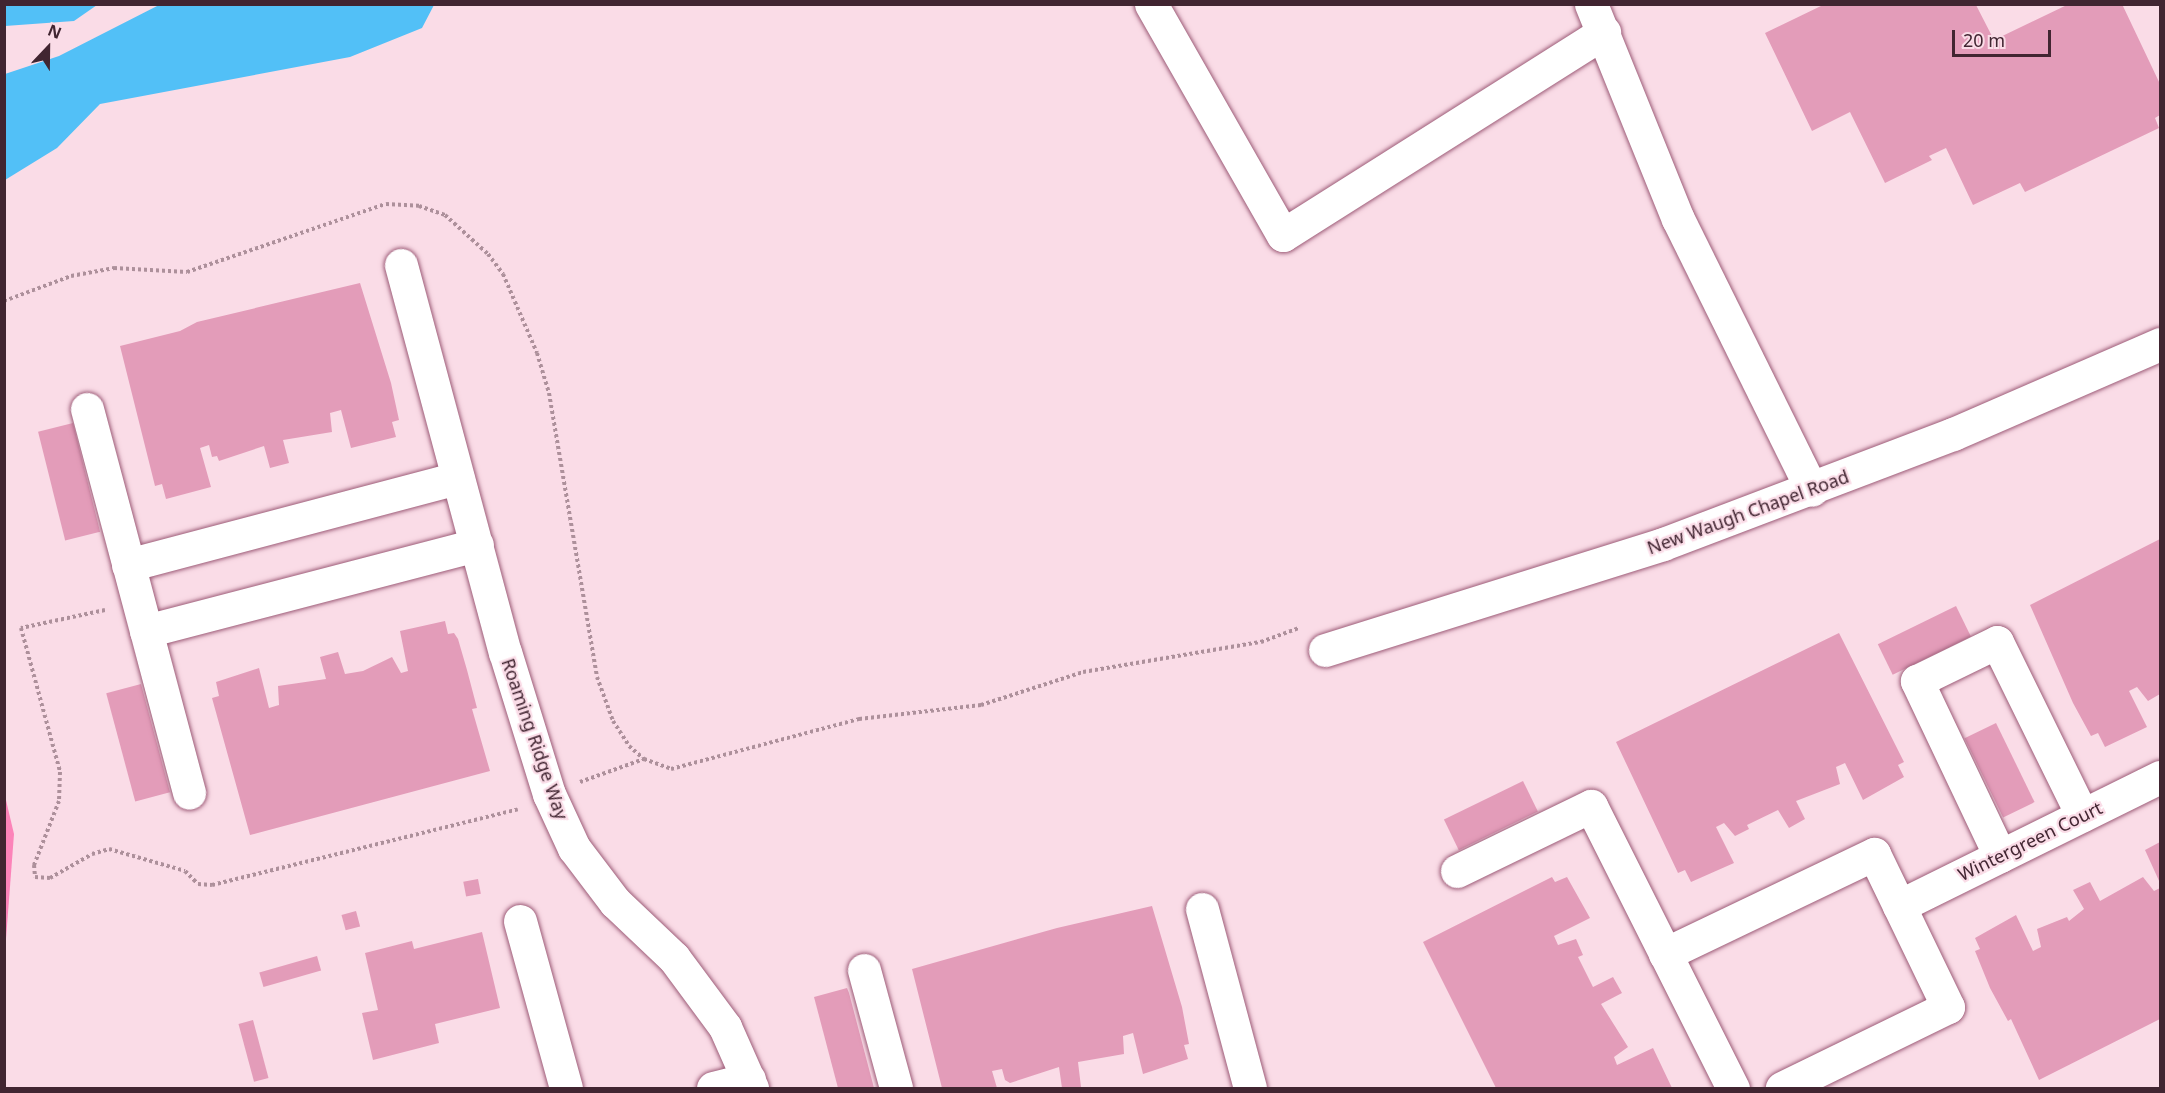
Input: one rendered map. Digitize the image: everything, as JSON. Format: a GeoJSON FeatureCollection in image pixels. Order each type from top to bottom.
{"type":"FeatureCollection","features":[{"type":"Feature","properties":{"kind":"street"},"geometry":{"type":"LineString","coordinates":[[1151,4],[1283,235],[1598,18],[1678,219],[1812,490]]}},
{"type":"Feature","properties":{"kind":"street","name":"Roaming Ridge Way"},"geometry":{"type":"LineString","coordinates":[[401,265],[458,478],[549,794],[574,848],[615,902],[674,958],[725,1027],[751,1084]]}},
{"type":"Feature","properties":{"kind":"street","name":"New Waugh Chapel Road"},"geometry":{"type":"LineString","coordinates":[[1316,637],[1663,544],[1812,490],[2070,386],[2160,344]]}},
{"type":"Feature","properties":{"kind":"street"},"geometry":{"type":"LineString","coordinates":[[87,409],[189,793]]}},
{"type":"Feature","properties":{"kind":"street"},"geometry":{"type":"LineString","coordinates":[[129,565],[458,478]]}},
{"type":"Feature","properties":{"kind":"street"},"geometry":{"type":"LineString","coordinates":[[142,617],[477,545]]}},
{"type":"Feature","properties":{"kind":"street"},"geometry":{"type":"LineString","coordinates":[[2000,856],[1917,681],[1997,642],[2082,815]]}},
{"type":"Feature","properties":{"kind":"street","name":"Wintergreen Court"},"geometry":{"type":"LineString","coordinates":[[1899,906],[2160,777]]}},
{"type":"Feature","properties":{"kind":"street"},"geometry":{"type":"LineString","coordinates":[[1457,871],[1591,806],[1733,1089]]}},
{"type":"Feature","properties":{"kind":"street"},"geometry":{"type":"LineString","coordinates":[[1665,954],[1874,854],[1948,1007],[1782,1089]]}},
{"type":"Feature","properties":{"kind":"street"},"geometry":{"type":"LineString","coordinates":[[1202,909],[1250,1089]]}},
{"type":"Feature","properties":{"kind":"street"},"geometry":{"type":"LineString","coordinates":[[520,921],[566,1089]]}},
{"type":"Feature","properties":{"kind":"street"},"geometry":{"type":"LineString","coordinates":[[864,970],[896,1089]]}},
{"type":"Feature","properties":{"kind":"street"},"geometry":{"type":"LineString","coordinates":[[713,1089],[751,1084]]}},
{"type":"Feature","properties":{"kind":"path"},"geometry":{"type":"LineString","coordinates":[[4,301],[71,276],[114,268],[197,269],[386,204],[419,206],[445,215],[488,254],[503,274],[537,353],[549,393],[597,677],[612,721],[629,746],[644,759],[671,769],[859,719],[981,705],[1127,662],[1262,642],[1316,637]]}},
{"type":"Feature","properties":{"kind":"path"},"geometry":{"type":"LineString","coordinates":[[142,617],[21,628],[60,772],[59,801],[34,865],[35,877],[50,878],[92,854],[109,849],[185,871],[198,884],[212,885],[522,808],[549,794],[644,759]]}},
{"type":"Feature","properties":{"kind":"shaded area"},"geometry":{"type":"Polygon","coordinates":[[[5,796],[14,834],[5,952],[5,796]]]}},
{"type":"Feature","properties":{"kind":"water"},"geometry":{"type":"Polygon","coordinates":[[[5,4],[97,5],[74,21],[5,26],[5,4]]]}},
{"type":"Feature","properties":{"kind":"water"},"geometry":{"type":"Polygon","coordinates":[[[161,4],[434,5],[422,28],[350,57],[100,104],[57,148],[5,180],[5,74],[59,56],[161,4]]]}},
{"type":"Feature","properties":{"kind":"building"},"geometry":{"type":"Polygon","coordinates":[[[2069,4],[2122,4],[2160,84],[2160,115],[2155,118],[2159,128],[2025,192],[2020,183],[1973,205],[1946,148],[1929,156],[1932,160],[1885,183],[1850,112],[1812,131],[1765,33],[1823,5],[1976,5],[1994,40],[2069,4]]]}},
{"type":"Feature","properties":{"kind":"building"},"geometry":{"type":"Polygon","coordinates":[[[360,283],[391,383],[399,420],[392,422],[396,437],[351,448],[341,410],[330,413],[332,432],[283,440],[289,463],[270,468],[264,446],[219,461],[217,456],[212,457],[209,445],[200,448],[211,487],[166,499],[162,484],[155,486],[120,346],[180,331],[197,322],[360,283]]]}},
{"type":"Feature","properties":{"kind":"building"},"geometry":{"type":"Polygon","coordinates":[[[73,423],[100,532],[65,540],[38,432],[73,423]]]}},
{"type":"Feature","properties":{"kind":"building"},"geometry":{"type":"Polygon","coordinates":[[[2160,539],[2160,694],[2148,701],[2137,687],[2129,691],[2147,727],[2105,747],[2098,733],[2091,736],[2073,703],[2030,605],[2160,539]]]}},
{"type":"Feature","properties":{"kind":"building"},"geometry":{"type":"Polygon","coordinates":[[[1956,606],[1971,637],[1893,675],[1878,644],[1956,606]]]}},
{"type":"Feature","properties":{"kind":"building"},"geometry":{"type":"Polygon","coordinates":[[[445,621],[448,634],[454,633],[458,639],[477,708],[472,709],[490,771],[250,835],[212,698],[219,696],[216,682],[259,668],[269,708],[279,705],[278,686],[326,679],[320,657],[338,652],[345,674],[363,671],[392,657],[401,673],[408,671],[400,631],[445,621]]]}},
{"type":"Feature","properties":{"kind":"building"},"geometry":{"type":"Polygon","coordinates":[[[1839,633],[1904,762],[1898,765],[1904,777],[1863,800],[1845,763],[1836,767],[1840,784],[1796,801],[1805,819],[1789,828],[1778,810],[1747,825],[1749,829],[1735,836],[1724,823],[1716,827],[1734,863],[1691,882],[1685,870],[1678,873],[1616,742],[1839,633]]]}},
{"type":"Feature","properties":{"kind":"building"},"geometry":{"type":"Polygon","coordinates":[[[141,684],[170,792],[135,802],[106,693],[141,684]]]}},
{"type":"Feature","properties":{"kind":"building"},"geometry":{"type":"Polygon","coordinates":[[[1996,723],[2035,802],[2003,817],[1965,738],[1996,723]]]}},
{"type":"Feature","properties":{"kind":"building"},"geometry":{"type":"Polygon","coordinates":[[[1523,781],[1538,812],[1459,850],[1444,820],[1523,781]]]}},
{"type":"Feature","properties":{"kind":"building"},"geometry":{"type":"Polygon","coordinates":[[[2160,842],[2160,883],[2145,850],[2160,842]]]}},
{"type":"Feature","properties":{"kind":"building"},"geometry":{"type":"Polygon","coordinates":[[[1552,877],[1555,882],[1567,877],[1590,918],[1554,936],[1558,945],[1576,939],[1583,955],[1578,957],[1593,987],[1613,977],[1622,993],[1601,1004],[1628,1047],[1614,1057],[1617,1065],[1653,1048],[1672,1088],[1496,1088],[1423,942],[1552,877]]]}},
{"type":"Feature","properties":{"kind":"building"},"geometry":{"type":"Polygon","coordinates":[[[2143,877],[2154,891],[2160,888],[2160,1019],[2039,1080],[2011,1019],[2008,1021],[1990,988],[1975,951],[1980,949],[1975,938],[2016,915],[2033,951],[2041,947],[2037,929],[2067,917],[2069,921],[2084,909],[2073,890],[2090,882],[2100,901],[2143,877]]]}},
{"type":"Feature","properties":{"kind":"building"},"geometry":{"type":"Polygon","coordinates":[[[478,879],[481,894],[466,897],[463,882],[478,879]]]}},
{"type":"Feature","properties":{"kind":"building"},"geometry":{"type":"Polygon","coordinates":[[[1152,906],[1182,1007],[1189,1044],[1184,1045],[1188,1059],[1143,1074],[1133,1033],[1123,1036],[1124,1054],[1078,1062],[1081,1087],[1062,1088],[1059,1067],[1010,1083],[1005,1080],[1002,1069],[992,1071],[997,1088],[942,1088],[912,969],[1057,928],[1152,906]]]}},
{"type":"Feature","properties":{"kind":"building"},"geometry":{"type":"Polygon","coordinates":[[[356,911],[360,926],[346,930],[342,915],[356,911]]]}},
{"type":"Feature","properties":{"kind":"building"},"geometry":{"type":"Polygon","coordinates":[[[482,932],[500,1008],[435,1024],[439,1043],[373,1060],[362,1013],[378,1010],[365,953],[412,941],[414,949],[482,932]]]}},
{"type":"Feature","properties":{"kind":"building"},"geometry":{"type":"Polygon","coordinates":[[[317,956],[321,970],[263,987],[259,973],[317,956]]]}},
{"type":"Feature","properties":{"kind":"building"},"geometry":{"type":"Polygon","coordinates":[[[847,988],[874,1088],[838,1088],[814,997],[847,988]]]}},
{"type":"Feature","properties":{"kind":"building"},"geometry":{"type":"Polygon","coordinates":[[[253,1020],[269,1078],[254,1082],[239,1024],[253,1020]]]}}]}
